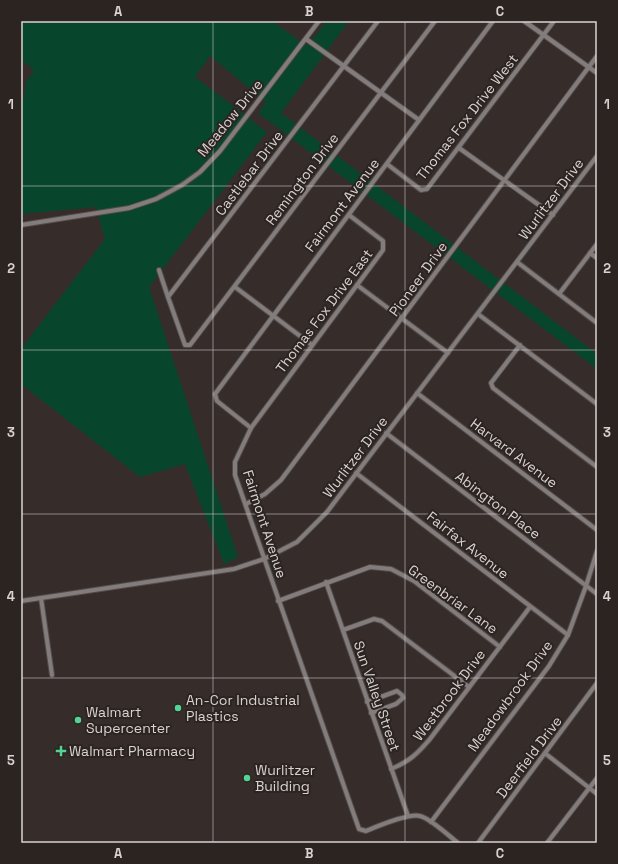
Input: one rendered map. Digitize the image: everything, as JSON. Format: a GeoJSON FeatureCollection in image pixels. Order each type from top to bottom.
{"type":"FeatureCollection","features":[{"type":"Feature","properties":{"kind":"street","name":"Meadow Drive"},"geometry":{"type":"LineString","coordinates":[[21,225],[129,208],[156,199],[182,185],[200,172],[220,151],[319,21]]}},
{"type":"Feature","properties":{"kind":"street","name":"Castlebar Drive"},"geometry":{"type":"LineString","coordinates":[[168,297],[378,21]]}},
{"type":"Feature","properties":{"kind":"street","name":"Remington Drive"},"geometry":{"type":"LineString","coordinates":[[168,297],[185,345],[190,345],[435,21]]}},
{"type":"Feature","properties":{"kind":"street","name":"Fairmont Avenue"},"geometry":{"type":"LineString","coordinates":[[458,843],[431,822],[420,816],[408,816],[366,830],[359,828],[235,475],[235,462],[251,428],[217,401],[215,394],[493,21]]}},
{"type":"Feature","properties":{"kind":"street"},"geometry":{"type":"LineString","coordinates":[[524,21],[597,73]]}},
{"type":"Feature","properties":{"kind":"street","name":"Thomas Fox Drive West"},"geometry":{"type":"LineString","coordinates":[[387,164],[421,190],[428,189],[554,21]]}},
{"type":"Feature","properties":{"kind":"street"},"geometry":{"type":"LineString","coordinates":[[306,39],[419,120]]}},
{"type":"Feature","properties":{"kind":"street","name":"Pioneer Drive"},"geometry":{"type":"LineString","coordinates":[[246,504],[265,494],[281,480],[597,56]]}},
{"type":"Feature","properties":{"kind":"street"},"geometry":{"type":"LineString","coordinates":[[459,148],[553,215]]}},
{"type":"Feature","properties":{"kind":"street","name":"Wurlitzer Drive"},"geometry":{"type":"LineString","coordinates":[[21,601],[234,568],[264,559],[297,542],[327,512],[597,156]]}},
{"type":"Feature","properties":{"kind":"street","name":"Thomas Fox Drive East"},"geometry":{"type":"LineString","coordinates":[[251,428],[383,250],[383,241],[349,215]]}},
{"type":"Feature","properties":{"kind":"street"},"geometry":{"type":"LineString","coordinates":[[559,294],[597,244]]}},
{"type":"Feature","properties":{"kind":"street"},"geometry":{"type":"LineString","coordinates":[[590,252],[597,258]]}},
{"type":"Feature","properties":{"kind":"street"},"geometry":{"type":"LineString","coordinates":[[517,262],[597,323]]}},
{"type":"Feature","properties":{"kind":"street"},"geometry":{"type":"LineString","coordinates":[[158,270],[168,297]]}},
{"type":"Feature","properties":{"kind":"street"},"geometry":{"type":"LineString","coordinates":[[357,285],[448,352]]}},
{"type":"Feature","properties":{"kind":"street"},"geometry":{"type":"LineString","coordinates":[[235,287],[312,345]]}},
{"type":"Feature","properties":{"kind":"street"},"geometry":{"type":"LineString","coordinates":[[478,314],[597,404]]}},
{"type":"Feature","properties":{"kind":"street"},"geometry":{"type":"LineString","coordinates":[[520,345],[491,383],[493,388],[597,467]]}},
{"type":"Feature","properties":{"kind":"street","name":"Harvard Avenue"},"geometry":{"type":"LineString","coordinates":[[417,393],[597,530]]}},
{"type":"Feature","properties":{"kind":"street","name":"Abington Place"},"geometry":{"type":"LineString","coordinates":[[386,433],[597,594]]}},
{"type":"Feature","properties":{"kind":"street","name":"Fairfax Avenue"},"geometry":{"type":"LineString","coordinates":[[356,473],[568,635]]}},
{"type":"Feature","properties":{"kind":"street","name":"Meadowbrook Drive"},"geometry":{"type":"LineString","coordinates":[[431,822],[549,666],[568,635],[597,551]]}},
{"type":"Feature","properties":{"kind":"street","name":"Greenbriar Lane"},"geometry":{"type":"LineString","coordinates":[[278,600],[370,567],[391,569],[414,581],[500,647]]}},
{"type":"Feature","properties":{"kind":"street","name":"Sun Valley Street"},"geometry":{"type":"LineString","coordinates":[[326,582],[408,816]]}},
{"type":"Feature","properties":{"kind":"street"},"geometry":{"type":"LineString","coordinates":[[41,598],[52,675]]}},
{"type":"Feature","properties":{"kind":"street","name":"Westbrook Drive"},"geometry":{"type":"LineString","coordinates":[[391,769],[405,763],[419,752],[530,607]]}},
{"type":"Feature","properties":{"kind":"street"},"geometry":{"type":"LineString","coordinates":[[343,630],[374,619],[382,621],[469,687]]}},
{"type":"Feature","properties":{"kind":"street","name":"Deerfield Drive"},"geometry":{"type":"LineString","coordinates":[[478,843],[597,684]]}},
{"type":"Feature","properties":{"kind":"street"},"geometry":{"type":"LineString","coordinates":[[367,702],[397,691],[402,695],[402,698],[398,702],[371,713]]}},
{"type":"Feature","properties":{"kind":"street"},"geometry":{"type":"LineString","coordinates":[[546,754],[597,794]]}},
{"type":"Feature","properties":{"kind":"street"},"geometry":{"type":"LineString","coordinates":[[548,843],[597,778]]}},
{"type":"Feature","properties":{"kind":"green space"},"geometry":{"type":"Polygon","coordinates":[[[21,21],[272,21],[307,46],[327,21],[349,21],[281,113],[597,354],[597,369],[258,113],[266,102],[210,56],[195,77],[267,132],[149,287],[238,557],[224,564],[185,464],[140,477],[21,384],[21,349],[105,239],[96,207],[21,214],[21,102],[24,98],[26,82],[34,70],[21,60],[21,21]]]}},
{"type":"Feature","properties":{"kind":"place","name":"An-Cor Industrial Plastics"},"geometry":{"type":"Point","coordinates":[178,708]}},
{"type":"Feature","properties":{"kind":"place","name":"Walmart Supercenter"},"geometry":{"type":"Point","coordinates":[78,720]}},
{"type":"Feature","properties":{"kind":"place","name":"Walmart Pharmacy"},"geometry":{"type":"Point","coordinates":[61,751]}},
{"type":"Feature","properties":{"kind":"place","name":"Wurlitzer Building"},"geometry":{"type":"Point","coordinates":[247,778]}}]}
